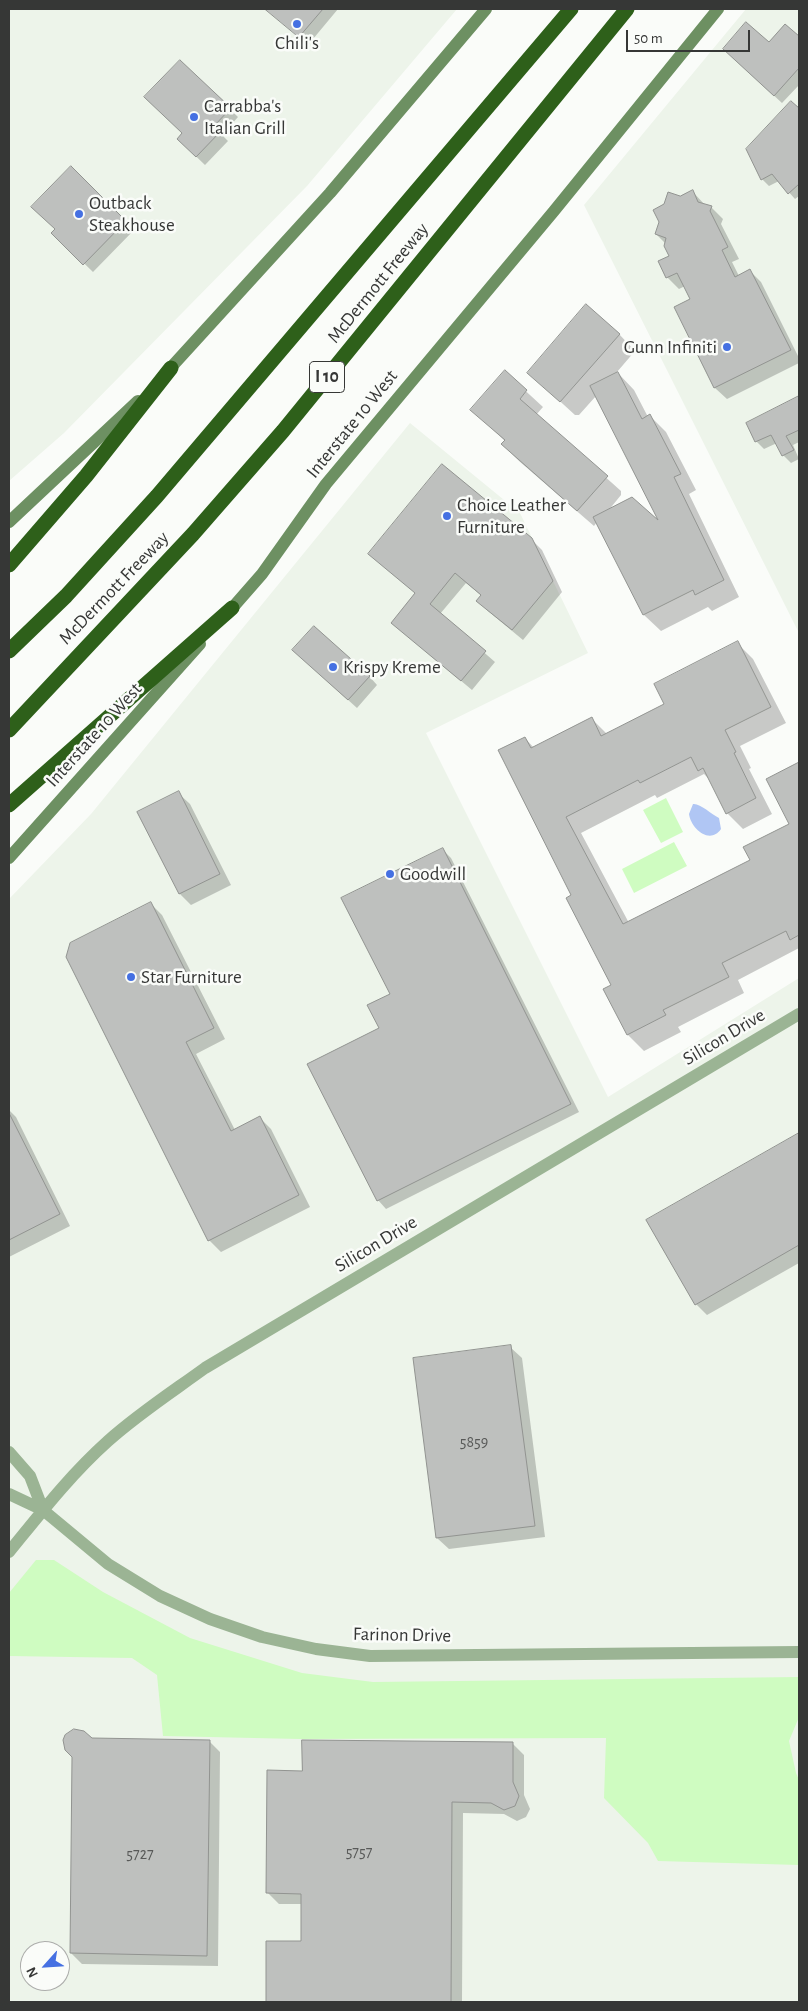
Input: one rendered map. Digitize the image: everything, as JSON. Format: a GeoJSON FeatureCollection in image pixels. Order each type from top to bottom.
{"type":"FeatureCollection","features":[{"type":"Feature","properties":{"kind":"highway","name":"McDermott Freeway"},"geometry":{"type":"LineString","coordinates":[[9,651],[66,596],[156,496],[571,9]]}},
{"type":"Feature","properties":{"kind":"highway","name":"McDermott Freeway"},"geometry":{"type":"LineString","coordinates":[[9,730],[193,534],[283,430],[627,9]]}},
{"type":"Feature","properties":{"kind":"highway"},"geometry":{"type":"LineString","coordinates":[[9,565],[86,476],[171,368]]}},
{"type":"Feature","properties":{"kind":"highway"},"geometry":{"type":"LineString","coordinates":[[9,805],[232,608]]}},
{"type":"Feature","properties":{"kind":"main road"},"geometry":{"type":"LineString","coordinates":[[9,522],[101,438],[171,368],[330,193],[486,9]]}},
{"type":"Feature","properties":{"kind":"main road","name":"Interstate 10 West"},"geometry":{"type":"LineString","coordinates":[[9,858],[262,574],[326,484],[554,211],[718,9]]}},
{"type":"Feature","properties":{"kind":"street","name":"Silicon Drive"},"geometry":{"type":"LineString","coordinates":[[9,1552],[67,1482],[107,1442],[154,1403],[205,1368],[799,1014]]}},
{"type":"Feature","properties":{"kind":"street","name":"Farinon Drive"},"geometry":{"type":"LineString","coordinates":[[9,1452],[30,1476],[43,1510]]}},
{"type":"Feature","properties":{"kind":"street","name":"Farinon Drive"},"geometry":{"type":"LineString","coordinates":[[9,1494],[43,1510],[108,1564],[160,1596],[210,1619],[262,1637],[316,1649],[370,1656],[799,1652]]}},
{"type":"Feature","properties":{"kind":"shaded area"},"geometry":{"type":"Polygon","coordinates":[[[9,9],[457,9],[307,186],[64,433],[9,481],[9,9]]]}},
{"type":"Feature","properties":{"kind":"shaded area","name":"Gunn Infiniti"},"geometry":{"type":"Polygon","coordinates":[[[746,9],[799,9],[799,633],[584,205],[746,9]]]}},
{"type":"Feature","properties":{"kind":"shaded area"},"geometry":{"type":"Polygon","coordinates":[[[410,423],[520,513],[588,653],[426,733],[608,1097],[799,978],[799,2002],[9,2002],[9,899],[91,814],[410,423]]]}},
{"type":"Feature","properties":{"kind":"green space"},"geometry":{"type":"Polygon","coordinates":[[[666,798],[683,832],[661,843],[643,810],[666,798]]]}},
{"type":"Feature","properties":{"kind":"green space"},"geometry":{"type":"Polygon","coordinates":[[[674,842],[687,866],[634,893],[622,869],[674,842]]]}},
{"type":"Feature","properties":{"kind":"green space"},"geometry":{"type":"Polygon","coordinates":[[[36,1560],[54,1560],[103,1592],[190,1638],[302,1673],[373,1682],[799,1677],[799,1717],[789,1741],[799,1780],[799,1865],[658,1861],[648,1843],[604,1798],[606,1738],[300,1739],[163,1736],[157,1675],[132,1658],[9,1656],[9,1593],[36,1560]]]}},
{"type":"Feature","properties":{"kind":"water"},"geometry":{"type":"Polygon","coordinates":[[[693,804],[702,807],[719,818],[721,829],[717,834],[707,835],[697,830],[693,825],[689,814],[693,804]]]}},
{"type":"Feature","properties":{"kind":"building","name":"Chili's"},"geometry":{"type":"Polygon","coordinates":[[[265,9],[323,9],[299,37],[265,9]]]}},
{"type":"Feature","properties":{"kind":"building"},"geometry":{"type":"Polygon","coordinates":[[[746,22],[769,42],[785,24],[799,36],[799,68],[774,96],[723,49],[746,22]]]}},
{"type":"Feature","properties":{"kind":"building","name":"Carrabba's Italian Grill"},"geometry":{"type":"Polygon","coordinates":[[[180,60],[231,108],[214,126],[221,131],[196,157],[177,139],[182,133],[144,97],[180,60]]]}},
{"type":"Feature","properties":{"kind":"building"},"geometry":{"type":"Polygon","coordinates":[[[791,101],[799,108],[799,184],[788,194],[772,174],[761,180],[746,149],[791,101]]]}},
{"type":"Feature","properties":{"kind":"building","name":"Outback Steakhouse"},"geometry":{"type":"Polygon","coordinates":[[[71,166],[126,221],[83,265],[51,233],[55,229],[31,207],[71,166]]]}},
{"type":"Feature","properties":{"kind":"building"},"geometry":{"type":"Polygon","coordinates":[[[693,190],[698,202],[712,206],[710,211],[728,247],[722,250],[735,277],[750,269],[791,350],[714,388],[674,307],[690,299],[677,273],[666,278],[658,261],[669,256],[664,246],[666,238],[655,234],[659,222],[653,210],[664,204],[668,192],[680,196],[693,190]]]}},
{"type":"Feature","properties":{"kind":"building"},"geometry":{"type":"Polygon","coordinates":[[[586,304],[620,334],[560,402],[527,373],[586,304]]]}},
{"type":"Feature","properties":{"kind":"building"},"geometry":{"type":"Polygon","coordinates":[[[505,370],[527,390],[520,399],[608,476],[577,511],[501,444],[505,440],[470,410],[505,370]]]}},
{"type":"Feature","properties":{"kind":"building"},"geometry":{"type":"Polygon","coordinates":[[[618,372],[642,419],[650,414],[681,474],[674,477],[724,580],[695,595],[693,590],[643,615],[593,517],[632,497],[658,520],[590,386],[618,372]]]}},
{"type":"Feature","properties":{"kind":"building"},"geometry":{"type":"Polygon","coordinates":[[[799,396],[799,430],[786,436],[794,450],[782,456],[771,435],[755,442],[746,423],[799,396]]]}},
{"type":"Feature","properties":{"kind":"building"},"geometry":{"type":"Polygon","coordinates":[[[442,464],[532,538],[553,581],[512,630],[476,601],[481,595],[455,573],[430,604],[486,651],[461,681],[391,623],[415,593],[368,554],[442,464]]]}},
{"type":"Feature","properties":{"kind":"building"},"geometry":{"type":"Polygon","coordinates":[[[314,626],[370,676],[348,700],[292,650],[314,626]]]}},
{"type":"Feature","properties":{"kind":"building"},"geometry":{"type":"Polygon","coordinates":[[[738,641],[771,707],[725,730],[756,798],[726,814],[703,768],[698,771],[691,757],[640,783],[638,780],[566,817],[623,924],[750,860],[743,847],[789,824],[766,779],[799,762],[799,935],[790,940],[786,931],[722,963],[729,977],[663,1010],[666,1015],[627,1035],[603,989],[611,985],[566,898],[571,895],[498,750],[525,737],[531,748],[592,717],[601,736],[664,704],[654,684],[738,641]]]}},
{"type":"Feature","properties":{"kind":"building"},"geometry":{"type":"Polygon","coordinates":[[[179,791],[220,874],[179,894],[137,812],[179,791]]]}},
{"type":"Feature","properties":{"kind":"building"},"geometry":{"type":"Polygon","coordinates":[[[443,848],[571,1104],[377,1201],[307,1064],[379,1028],[367,1005],[390,994],[341,898],[443,848]]]}},
{"type":"Feature","properties":{"kind":"building"},"geometry":{"type":"Polygon","coordinates":[[[151,902],[214,1028],[186,1042],[231,1131],[260,1116],[299,1195],[208,1241],[66,957],[70,943],[151,902]]]}},
{"type":"Feature","properties":{"kind":"building"},"geometry":{"type":"Polygon","coordinates":[[[9,1113],[60,1214],[9,1240],[9,1113]]]}},
{"type":"Feature","properties":{"kind":"building"},"geometry":{"type":"Polygon","coordinates":[[[799,1133],[799,1245],[695,1305],[646,1220],[799,1133]]]}},
{"type":"Feature","properties":{"kind":"building"},"geometry":{"type":"Polygon","coordinates":[[[511,1345],[535,1526],[436,1538],[413,1358],[511,1345]]]}},
{"type":"Feature","properties":{"kind":"building"},"geometry":{"type":"Polygon","coordinates":[[[74,1729],[84,1731],[92,1738],[210,1740],[207,1956],[70,1953],[72,1757],[65,1750],[63,1740],[65,1735],[74,1729]]]}},
{"type":"Feature","properties":{"kind":"building"},"geometry":{"type":"Polygon","coordinates":[[[302,1740],[513,1742],[513,1782],[519,1796],[515,1806],[504,1810],[491,1803],[452,1802],[451,2002],[266,2002],[266,1941],[301,1941],[301,1894],[266,1893],[267,1770],[302,1771],[302,1740]]]}},
{"type":"Feature","properties":{"kind":"place","name":"Chili's"},"geometry":{"type":"Point","coordinates":[297,24]}},
{"type":"Feature","properties":{"kind":"place","name":"Carrabba's Italian Grill"},"geometry":{"type":"Point","coordinates":[194,117]}},
{"type":"Feature","properties":{"kind":"place","name":"Outback Steakhouse"},"geometry":{"type":"Point","coordinates":[79,214]}},
{"type":"Feature","properties":{"kind":"place","name":"Gunn Infiniti"},"geometry":{"type":"Point","coordinates":[727,347]}},
{"type":"Feature","properties":{"kind":"place","name":"Choice Leather Furniture"},"geometry":{"type":"Point","coordinates":[447,516]}},
{"type":"Feature","properties":{"kind":"place","name":"Krispy Kreme"},"geometry":{"type":"Point","coordinates":[333,667]}},
{"type":"Feature","properties":{"kind":"place","name":"Goodwill"},"geometry":{"type":"Point","coordinates":[390,874]}},
{"type":"Feature","properties":{"kind":"place","name":"Star Furniture"},"geometry":{"type":"Point","coordinates":[131,977]}}]}
